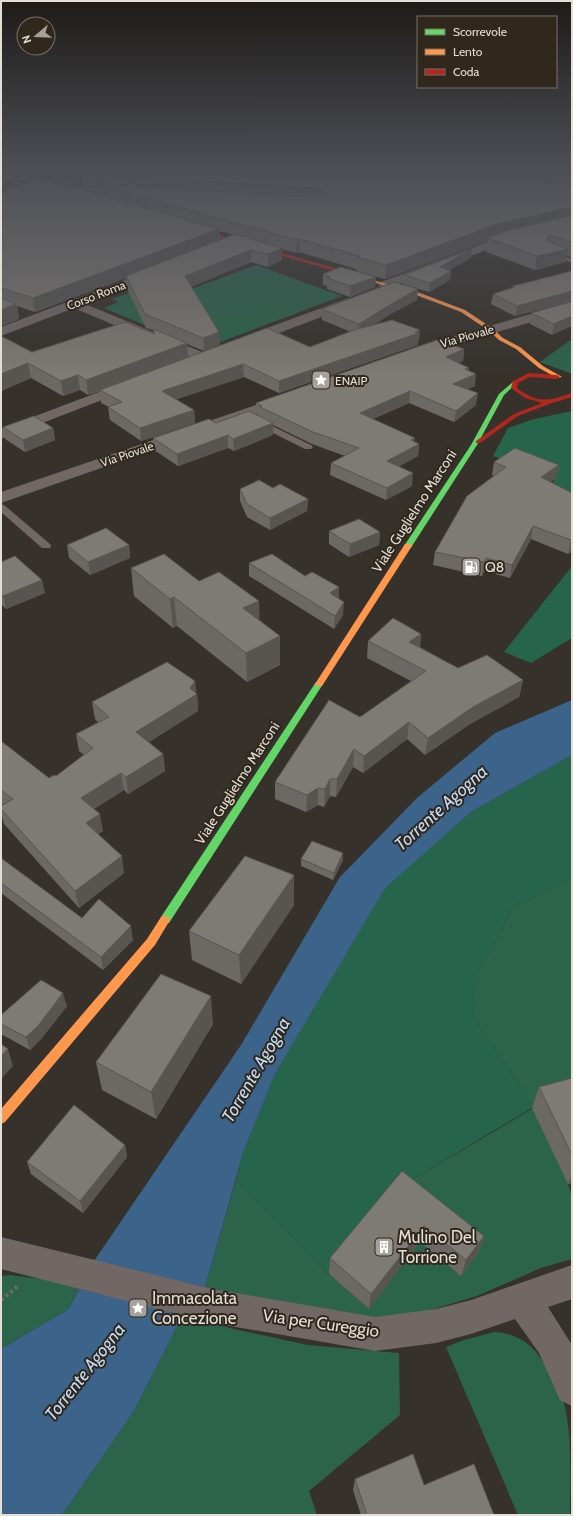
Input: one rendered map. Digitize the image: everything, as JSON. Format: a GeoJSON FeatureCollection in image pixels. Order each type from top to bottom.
{"type":"FeatureCollection","features":[{"type":"Feature","properties":{"kind":"main road"},"geometry":{"type":"LineString","coordinates":[[217,236],[418,294],[463,311],[490,329],[501,339],[518,348],[541,367],[563,379],[535,374],[515,378],[514,388],[524,396],[532,399],[552,401],[572,396]]}},
{"type":"Feature","properties":{"kind":"main road"},"geometry":{"type":"LineString","coordinates":[[501,339],[506,350]]}},
{"type":"Feature","properties":{"kind":"main road","name":"Viale Guglielmo Marconi"},"geometry":{"type":"LineString","coordinates":[[1,1118],[151,942],[474,445],[502,394],[515,378]]}},
{"type":"Feature","properties":{"kind":"main road","name":"Viale Guglielmo Marconi"},"geometry":{"type":"LineString","coordinates":[[474,445],[516,415],[552,401]]}},
{"type":"Feature","properties":{"kind":"street"},"geometry":{"type":"LineString","coordinates":[[372,294],[388,286],[500,241],[522,236]]}},
{"type":"Feature","properties":{"kind":"street"},"geometry":{"type":"LineString","coordinates":[[214,249],[235,241]]}},
{"type":"Feature","properties":{"kind":"street","name":"Corso Roma"},"geometry":{"type":"LineString","coordinates":[[1,332],[164,268]]}},
{"type":"Feature","properties":{"kind":"street"},"geometry":{"type":"LineString","coordinates":[[230,346],[359,299]]}},
{"type":"Feature","properties":{"kind":"street"},"geometry":{"type":"LineString","coordinates":[[74,304],[202,357]]}},
{"type":"Feature","properties":{"kind":"street","name":"Via Piovale"},"geometry":{"type":"LineString","coordinates":[[404,356],[490,329],[572,306]]}},
{"type":"Feature","properties":{"kind":"street"},"geometry":{"type":"LineString","coordinates":[[15,311],[35,319]]}},
{"type":"Feature","properties":{"kind":"street"},"geometry":{"type":"LineString","coordinates":[[187,363],[216,352]]}},
{"type":"Feature","properties":{"kind":"street"},"geometry":{"type":"LineString","coordinates":[[1,434],[142,380]]}},
{"type":"Feature","properties":{"kind":"street","name":"Via Piovale"},"geometry":{"type":"LineString","coordinates":[[1,498],[301,393]]}},
{"type":"Feature","properties":{"kind":"street","name":"Via per Cureggio"},"geometry":{"type":"LineString","coordinates":[[1,1253],[213,1306],[375,1334],[436,1326],[471,1317],[572,1282]]}},
{"type":"Feature","properties":{"kind":"street"},"geometry":{"type":"LineString","coordinates":[[521,1300],[543,1325],[556,1346],[572,1388]]}},
{"type":"Feature","properties":{"kind":"lane"},"geometry":{"type":"LineString","coordinates":[[549,252],[572,261]]}},
{"type":"Feature","properties":{"kind":"lane"},"geometry":{"type":"LineString","coordinates":[[242,414],[308,448]]}},
{"type":"Feature","properties":{"kind":"lane"},"geometry":{"type":"LineString","coordinates":[[1,507],[46,546]]}},
{"type":"Feature","properties":{"kind":"green space"},"geometry":{"type":"Polygon","coordinates":[[[256,265],[342,296],[202,349],[104,308],[119,302],[112,299],[161,282],[186,291],[256,265]]]}},
{"type":"Feature","properties":{"kind":"green space"},"geometry":{"type":"Polygon","coordinates":[[[572,339],[572,374],[540,362],[572,339]]]}},
{"type":"Feature","properties":{"kind":"green space"},"geometry":{"type":"Polygon","coordinates":[[[572,411],[572,513],[551,502],[554,478],[493,456],[508,428],[534,419],[572,411]]]}},
{"type":"Feature","properties":{"kind":"green space"},"geometry":{"type":"Polygon","coordinates":[[[572,566],[572,638],[531,663],[504,652],[572,566]]]}},
{"type":"Feature","properties":{"kind":"green space"},"geometry":{"type":"Polygon","coordinates":[[[572,755],[572,878],[514,906],[474,980],[473,1017],[519,1085],[532,1108],[399,1187],[329,1274],[236,1179],[243,1153],[275,1074],[385,887],[471,812],[572,755]]]}},
{"type":"Feature","properties":{"kind":"green space"},"geometry":{"type":"Polygon","coordinates":[[[572,878],[572,1098],[568,1184],[572,1197],[572,1259],[541,1268],[477,1296],[394,1321],[230,1297],[205,1287],[236,1179],[329,1274],[369,1309],[420,1242],[461,1275],[399,1187],[532,1109],[519,1085],[473,1017],[474,980],[514,906],[572,878]]]}},
{"type":"Feature","properties":{"kind":"green space"},"geometry":{"type":"Polygon","coordinates":[[[10,1275],[81,1284],[69,1309],[1,1349],[1,1276],[10,1275]]]}},
{"type":"Feature","properties":{"kind":"green space"},"geometry":{"type":"Polygon","coordinates":[[[183,1315],[234,1329],[308,1345],[399,1353],[400,1415],[309,1491],[317,1515],[62,1515],[134,1411],[183,1315]]]}},
{"type":"Feature","properties":{"kind":"green space"},"geometry":{"type":"Polygon","coordinates":[[[494,1332],[519,1338],[532,1348],[538,1354],[556,1383],[562,1397],[568,1423],[570,1515],[518,1515],[446,1347],[464,1340],[494,1332]]]}},
{"type":"Feature","properties":{"kind":"water"},"geometry":{"type":"Polygon","coordinates":[[[572,700],[572,755],[471,812],[385,888],[275,1074],[243,1153],[205,1287],[162,1277],[161,1263],[150,1259],[136,1273],[94,1261],[241,1045],[340,877],[418,797],[495,733],[572,700]]]}},
{"type":"Feature","properties":{"kind":"water"},"geometry":{"type":"Polygon","coordinates":[[[79,1289],[183,1315],[134,1411],[62,1515],[1,1515],[1,1349],[69,1309],[79,1289]]]}},
{"type":"Feature","properties":{"kind":"building"},"geometry":{"type":"Polygon","coordinates":[[[1,236],[201,236],[33,298],[1,288],[1,236]]]}},
{"type":"Feature","properties":{"kind":"building"},"geometry":{"type":"Polygon","coordinates":[[[230,236],[241,236],[282,248],[268,254],[251,250],[185,276],[219,332],[203,338],[145,314],[126,276],[230,236]]]}},
{"type":"Feature","properties":{"kind":"building"},"geometry":{"type":"Polygon","coordinates":[[[282,236],[465,236],[386,265],[357,257],[360,256],[299,239],[297,240],[282,236]]]}},
{"type":"Feature","properties":{"kind":"building"},"geometry":{"type":"Polygon","coordinates":[[[494,236],[549,236],[547,238],[548,241],[568,249],[537,256],[488,238],[494,236]]]}},
{"type":"Feature","properties":{"kind":"building"},"geometry":{"type":"Polygon","coordinates":[[[552,236],[572,236],[572,243],[552,236]]]}},
{"type":"Feature","properties":{"kind":"building"},"geometry":{"type":"Polygon","coordinates":[[[472,249],[440,267],[451,271],[430,283],[404,275],[472,249]]]}},
{"type":"Feature","properties":{"kind":"building"},"geometry":{"type":"Polygon","coordinates":[[[341,267],[376,277],[350,286],[327,278],[330,277],[323,274],[341,267]]]}},
{"type":"Feature","properties":{"kind":"building"},"geometry":{"type":"Polygon","coordinates":[[[572,271],[572,291],[517,306],[493,294],[515,287],[513,286],[572,271]]]}},
{"type":"Feature","properties":{"kind":"building"},"geometry":{"type":"Polygon","coordinates":[[[394,282],[418,289],[359,324],[322,309],[394,282]]]}},
{"type":"Feature","properties":{"kind":"building"},"geometry":{"type":"Polygon","coordinates":[[[1,298],[16,304],[1,310],[1,298]]]}},
{"type":"Feature","properties":{"kind":"building"},"geometry":{"type":"Polygon","coordinates":[[[572,302],[572,316],[554,324],[531,313],[572,302]]]}},
{"type":"Feature","properties":{"kind":"building"},"geometry":{"type":"Polygon","coordinates":[[[392,320],[420,330],[415,332],[419,333],[279,381],[243,364],[162,391],[194,410],[140,428],[108,407],[122,402],[100,390],[267,328],[310,347],[354,330],[392,320]]]}},
{"type":"Feature","properties":{"kind":"building"},"geometry":{"type":"Polygon","coordinates":[[[125,322],[155,334],[153,329],[187,343],[86,380],[78,375],[61,381],[28,363],[1,374],[1,336],[32,352],[125,322]]]}},
{"type":"Feature","properties":{"kind":"building"},"geometry":{"type":"Polygon","coordinates":[[[437,340],[464,349],[446,357],[469,368],[465,369],[476,374],[453,384],[478,393],[456,411],[410,391],[360,413],[415,438],[411,440],[419,444],[387,461],[413,473],[387,488],[331,463],[359,448],[313,432],[260,407],[262,406],[256,403],[437,340]]]}},
{"type":"Feature","properties":{"kind":"building"},"geometry":{"type":"Polygon","coordinates":[[[249,411],[273,423],[233,439],[228,435],[177,454],[153,438],[209,419],[216,423],[249,411]]]}},
{"type":"Feature","properties":{"kind":"building"},"geometry":{"type":"Polygon","coordinates":[[[34,416],[53,428],[23,440],[3,427],[34,416]]]}},
{"type":"Feature","properties":{"kind":"building"},"geometry":{"type":"Polygon","coordinates":[[[515,448],[559,465],[541,477],[572,493],[572,540],[533,526],[512,565],[486,558],[484,562],[435,552],[467,496],[506,467],[494,462],[515,448]]]}},
{"type":"Feature","properties":{"kind":"building"},"geometry":{"type":"Polygon","coordinates":[[[259,480],[273,488],[280,484],[308,499],[270,518],[247,504],[240,489],[259,480]]]}},
{"type":"Feature","properties":{"kind":"building"},"geometry":{"type":"Polygon","coordinates":[[[359,519],[380,532],[350,544],[329,531],[359,519]]]}},
{"type":"Feature","properties":{"kind":"building"},"geometry":{"type":"Polygon","coordinates":[[[106,528],[129,545],[88,562],[67,545],[106,528]]]}},
{"type":"Feature","properties":{"kind":"building"},"geometry":{"type":"Polygon","coordinates":[[[164,554],[199,581],[219,572],[259,601],[243,608],[280,636],[246,653],[174,597],[170,599],[131,568],[164,554]]]}},
{"type":"Feature","properties":{"kind":"building"},"geometry":{"type":"Polygon","coordinates":[[[272,554],[305,576],[312,572],[339,587],[330,593],[344,602],[335,616],[249,563],[272,554]]]}},
{"type":"Feature","properties":{"kind":"building"},"geometry":{"type":"Polygon","coordinates":[[[15,556],[42,580],[3,596],[1,594],[1,562],[15,556]]]}},
{"type":"Feature","properties":{"kind":"building"},"geometry":{"type":"Polygon","coordinates":[[[393,618],[421,634],[409,642],[458,668],[487,655],[523,680],[473,707],[428,738],[409,722],[364,756],[354,749],[337,779],[330,779],[325,789],[318,788],[307,795],[275,782],[329,700],[360,717],[426,671],[368,641],[393,618]]]}},
{"type":"Feature","properties":{"kind":"building"},"geometry":{"type":"Polygon","coordinates":[[[167,662],[195,681],[190,688],[197,694],[136,732],[163,754],[126,777],[121,773],[81,798],[100,814],[86,823],[122,856],[75,891],[1,809],[1,806],[13,799],[1,790],[1,741],[49,778],[54,775],[56,776],[93,748],[76,734],[109,717],[92,702],[167,662]]]}},
{"type":"Feature","properties":{"kind":"building"},"geometry":{"type":"Polygon","coordinates":[[[312,841],[343,853],[334,873],[301,859],[312,841]]]}},
{"type":"Feature","properties":{"kind":"building"},"geometry":{"type":"Polygon","coordinates":[[[245,856],[294,875],[239,955],[189,931],[245,856]]]}},
{"type":"Feature","properties":{"kind":"building"},"geometry":{"type":"Polygon","coordinates":[[[1,858],[82,918],[99,899],[131,926],[101,957],[1,883],[1,858]]]}},
{"type":"Feature","properties":{"kind":"building"},"geometry":{"type":"Polygon","coordinates":[[[161,974],[211,996],[151,1092],[96,1062],[161,974]]]}},
{"type":"Feature","properties":{"kind":"building"},"geometry":{"type":"Polygon","coordinates":[[[41,980],[63,993],[38,1026],[26,1037],[1,1024],[1,1015],[41,980]]]}},
{"type":"Feature","properties":{"kind":"building"},"geometry":{"type":"Polygon","coordinates":[[[1,1044],[8,1049],[1,1056],[1,1044]]]}},
{"type":"Feature","properties":{"kind":"building"},"geometry":{"type":"Polygon","coordinates":[[[572,1078],[572,1155],[539,1087],[572,1078]]]}},
{"type":"Feature","properties":{"kind":"building"},"geometry":{"type":"Polygon","coordinates":[[[74,1105],[125,1145],[80,1201],[27,1162],[74,1105]]]}},
{"type":"Feature","properties":{"kind":"building","name":"Mulino Del Torrione"},"geometry":{"type":"Polygon","coordinates":[[[402,1171],[484,1236],[466,1260],[424,1226],[371,1294],[330,1258],[402,1171]]]}},
{"type":"Feature","properties":{"kind":"building"},"geometry":{"type":"Polygon","coordinates":[[[413,1454],[424,1485],[474,1464],[494,1515],[367,1515],[355,1479],[413,1454]]]}},
{"type":"Feature","properties":{"kind":"waterway","name":"Torrente Agogna"},"geometry":{"type":"LineString","coordinates":[[122,1328],[181,1206]]}},
{"type":"Feature","properties":{"kind":"traffic: fast"},"geometry":{"type":"LineString","coordinates":[[408,546],[474,445],[502,394],[513,384]]}},
{"type":"Feature","properties":{"kind":"traffic: fast"},"geometry":{"type":"LineString","coordinates":[[165,920],[319,684]]}},
{"type":"Feature","properties":{"kind":"traffic: slow"},"geometry":{"type":"LineString","coordinates":[[371,280],[418,294],[463,311],[490,329],[501,339],[518,348],[541,367],[559,377]]}},
{"type":"Feature","properties":{"kind":"traffic: slow"},"geometry":{"type":"LineString","coordinates":[[319,684],[408,546]]}},
{"type":"Feature","properties":{"kind":"traffic: slow"},"geometry":{"type":"LineString","coordinates":[[1,1118],[151,942],[165,920]]}},
{"type":"Feature","properties":{"kind":"traffic: jam"},"geometry":{"type":"LineString","coordinates":[[218,236],[371,280]]}},
{"type":"Feature","properties":{"kind":"traffic: jam"},"geometry":{"type":"LineString","coordinates":[[557,377],[529,375],[515,382],[514,388],[520,393],[534,400],[550,402],[572,395]]}},
{"type":"Feature","properties":{"kind":"traffic: jam"},"geometry":{"type":"LineString","coordinates":[[478,442],[516,415],[552,401]]}},
{"type":"Feature","properties":{"kind":"place","name":"ENAIP"},"geometry":{"type":"Point","coordinates":[321,380]}},
{"type":"Feature","properties":{"kind":"place","name":"Q8"},"geometry":{"type":"Point","coordinates":[471,567]}},
{"type":"Feature","properties":{"kind":"place","name":"Mulino Del Torrione"},"geometry":{"type":"Point","coordinates":[384,1247]}},
{"type":"Feature","properties":{"kind":"place","name":"Immacolata Concezione"},"geometry":{"type":"Point","coordinates":[138,1308]}}]}
